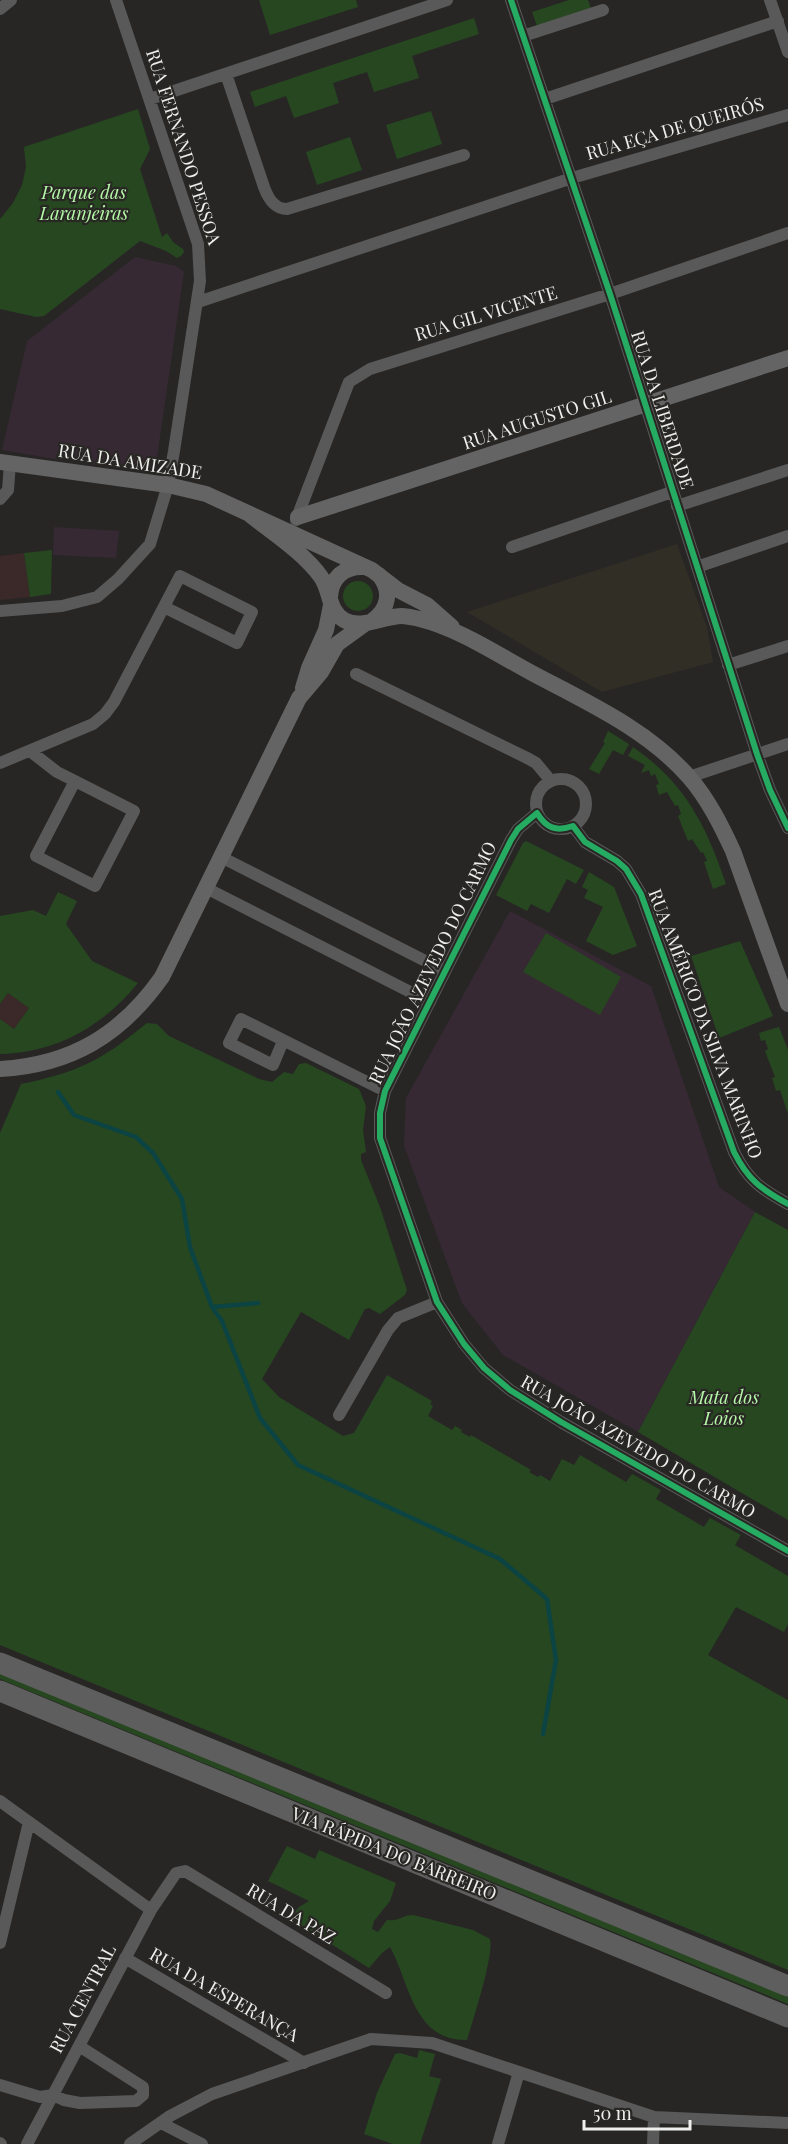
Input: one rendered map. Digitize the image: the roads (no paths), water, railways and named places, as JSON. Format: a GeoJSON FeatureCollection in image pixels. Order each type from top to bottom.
{"type":"FeatureCollection","features":[{"type":"Feature","properties":{"kind":"highway","name":"VIA RÁPIDA DO BARREIRO"},"geometry":{"type":"LineString","coordinates":[[0,1663],[788,1986]]}},
{"type":"Feature","properties":{"kind":"highway","name":"VIA RÁPIDA DO BARREIRO"},"geometry":{"type":"LineString","coordinates":[[0,1691],[788,2017]]}},
{"type":"Feature","properties":{"kind":"street"},"geometry":{"type":"LineString","coordinates":[[0,9],[11,0]]}},
{"type":"Feature","properties":{"kind":"street","name":"RUA FERNANDO PESSOA"},"geometry":{"type":"LineString","coordinates":[[0,611],[62,606],[97,597],[118,579],[150,544],[168,485],[198,302],[200,272],[198,244],[116,0]]}},
{"type":"Feature","properties":{"kind":"street"},"geometry":{"type":"LineString","coordinates":[[150,99],[447,0]]}},
{"type":"Feature","properties":{"kind":"street","name":"RUA DA LIBERDADE"},"geometry":{"type":"LineString","coordinates":[[511,0],[610,294],[757,754],[770,790],[788,828]]}},
{"type":"Feature","properties":{"kind":"street"},"geometry":{"type":"LineString","coordinates":[[770,0],[788,52]]}},
{"type":"Feature","properties":{"kind":"street"},"geometry":{"type":"LineString","coordinates":[[523,36],[603,10]]}},
{"type":"Feature","properties":{"kind":"street"},"geometry":{"type":"LineString","coordinates":[[545,99],[778,21]]}},
{"type":"Feature","properties":{"kind":"street"},"geometry":{"type":"LineString","coordinates":[[226,74],[264,187],[272,202],[281,209],[464,155]]}},
{"type":"Feature","properties":{"kind":"street","name":"RUA EÇA DE QUEIRÓS"},"geometry":{"type":"LineString","coordinates":[[198,302],[572,178],[788,115]]}},
{"type":"Feature","properties":{"kind":"street","name":"RUA GIL VICENTE"},"geometry":{"type":"LineString","coordinates":[[295,525],[349,382],[370,369],[610,294],[788,232]]}},
{"type":"Feature","properties":{"kind":"street","name":"RUA AUGUSTO GIL"},"geometry":{"type":"LineString","coordinates":[[295,525],[788,358]]}},
{"type":"Feature","properties":{"kind":"street"},"geometry":{"type":"LineString","coordinates":[[0,499],[8,490],[5,463]]}},
{"type":"Feature","properties":{"kind":"street","name":"RUA DA AMIZADE"},"geometry":{"type":"LineString","coordinates":[[5,463],[168,485],[206,494],[249,514],[295,525],[398,590],[427,605],[462,635]]}},
{"type":"Feature","properties":{"kind":"street"},"geometry":{"type":"LineString","coordinates":[[677,506],[788,470]]}},
{"type":"Feature","properties":{"kind":"street"},"geometry":{"type":"LineString","coordinates":[[512,547],[672,492]]}},
{"type":"Feature","properties":{"kind":"street","name":"RUA DA AMIZADE"},"geometry":{"type":"LineString","coordinates":[[249,514],[311,564],[323,580],[339,616],[344,620],[351,623],[369,622],[402,616],[421,620],[462,635],[623,722],[665,753],[690,777],[709,804],[733,851],[788,1004]]}},
{"type":"Feature","properties":{"kind":"street"},"geometry":{"type":"LineString","coordinates":[[696,567],[788,536]]}},
{"type":"Feature","properties":{"kind":"street"},"geometry":{"type":"LineString","coordinates":[[0,1069],[53,1061],[75,1053],[116,1028],[133,1012],[162,977],[300,698],[309,668],[326,630],[333,584],[341,573],[356,567],[371,571],[383,580],[387,596],[383,611],[337,644],[321,672],[300,698]]}},
{"type":"Feature","properties":{"kind":"street"},"geometry":{"type":"LineString","coordinates":[[0,763],[93,724],[105,714],[114,702],[180,576],[252,612],[237,643],[164,607]]}},
{"type":"Feature","properties":{"kind":"street"},"geometry":{"type":"LineString","coordinates":[[728,665],[788,646]]}},
{"type":"Feature","properties":{"kind":"street"},"geometry":{"type":"LineString","coordinates":[[356,674],[529,759],[536,763],[551,781]]}},
{"type":"Feature","properties":{"kind":"street"},"geometry":{"type":"LineString","coordinates":[[690,777],[788,744]]}},
{"type":"Feature","properties":{"kind":"street"},"geometry":{"type":"LineString","coordinates":[[30,751],[57,772],[75,781],[134,811],[95,886],[36,856],[75,781]]}},
{"type":"Feature","properties":{"kind":"street"},"geometry":{"type":"LineString","coordinates":[[561,779],[572,782],[585,798],[585,809],[581,819],[573,826],[562,830],[552,828],[543,822],[537,813],[535,803],[537,794],[551,781],[561,779]]}},
{"type":"Feature","properties":{"kind":"street","name":"RUA JOÃO AZEVEDO DO CARMO"},"geometry":{"type":"LineString","coordinates":[[537,813],[518,829],[511,840],[385,1091],[380,1113],[380,1138],[437,1302],[464,1344],[484,1368],[510,1390],[561,1422],[788,1551]]}},
{"type":"Feature","properties":{"kind":"street","name":"RUA AMÉRICO DA SILVA MARINHO"},"geometry":{"type":"LineString","coordinates":[[573,826],[585,842],[617,861],[633,879],[641,894],[734,1152],[743,1170],[752,1181],[764,1191],[788,1204]]}},
{"type":"Feature","properties":{"kind":"street"},"geometry":{"type":"LineString","coordinates":[[221,857],[445,971]]}},
{"type":"Feature","properties":{"kind":"street"},"geometry":{"type":"LineString","coordinates":[[206,888],[430,1002]]}},
{"type":"Feature","properties":{"kind":"street"},"geometry":{"type":"LineString","coordinates":[[284,1041],[273,1065],[229,1043],[241,1019],[385,1091]]}},
{"type":"Feature","properties":{"kind":"street"},"geometry":{"type":"LineString","coordinates":[[339,1415],[388,1330],[398,1318],[437,1302]]}},
{"type":"Feature","properties":{"kind":"street"},"geometry":{"type":"LineString","coordinates":[[0,1801],[151,1910]]}},
{"type":"Feature","properties":{"kind":"street"},"geometry":{"type":"LineString","coordinates":[[0,1943],[29,1822]]}},
{"type":"Feature","properties":{"kind":"street","name":"RUA DA PAZ"},"geometry":{"type":"LineString","coordinates":[[176,1873],[185,1871],[386,1993]]}},
{"type":"Feature","properties":{"kind":"street","name":"RUA CENTRAL"},"geometry":{"type":"LineString","coordinates":[[27,2144],[151,1910],[176,1873]]}},
{"type":"Feature","properties":{"kind":"street","name":"RUA DA ESPERANÇA"},"geometry":{"type":"LineString","coordinates":[[125,1958],[304,2062]]}},
{"type":"Feature","properties":{"kind":"street"},"geometry":{"type":"LineString","coordinates":[[130,2144],[212,2094],[371,2039],[432,2043],[654,2117],[788,2123]]}},
{"type":"Feature","properties":{"kind":"street"},"geometry":{"type":"LineString","coordinates":[[0,2085],[40,2097],[53,2095],[80,2103],[136,2101],[143,2095],[143,2087],[79,2046]]}},
{"type":"Feature","properties":{"kind":"street"},"geometry":{"type":"LineString","coordinates":[[498,2144],[519,2072]]}},
{"type":"Feature","properties":{"kind":"street"},"geometry":{"type":"LineString","coordinates":[[653,2144],[654,2117]]}},
{"type":"Feature","properties":{"kind":"street"},"geometry":{"type":"LineString","coordinates":[[161,2123],[202,2144]]}},
{"type":"Feature","properties":{"kind":"waterway"},"geometry":{"type":"LineString","coordinates":[[58,1092],[74,1115],[136,1137],[153,1153],[182,1199],[190,1247],[212,1307],[222,1321],[260,1418],[298,1465],[500,1559],[547,1599],[556,1660],[543,1734]]}},
{"type":"Feature","properties":{"kind":"waterway"},"geometry":{"type":"LineString","coordinates":[[212,1307],[258,1303]]}},
{"type":"Feature","properties":{"kind":"park label","name":"Parque das Laranjeiras"},"geometry":{"type":"Point","coordinates":[84,203]}},
{"type":"Feature","properties":{"kind":"park label","name":"Mata dos Loios"},"geometry":{"type":"Point","coordinates":[724,1408]}}]}
